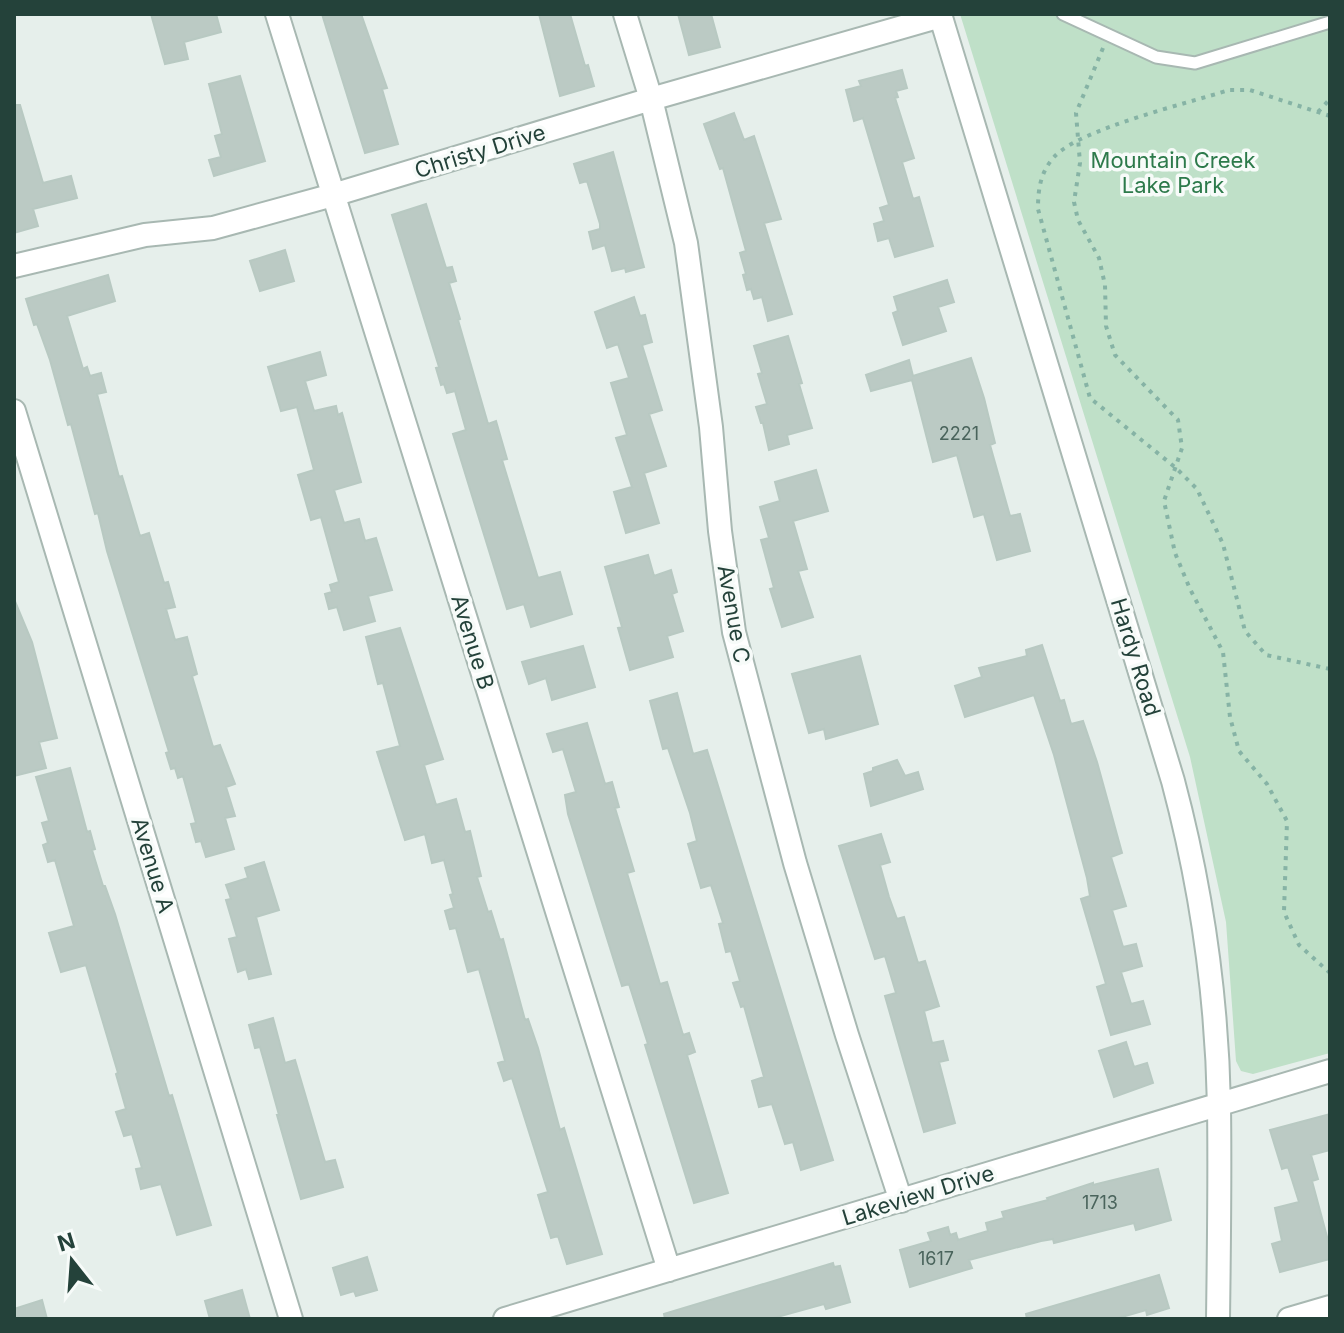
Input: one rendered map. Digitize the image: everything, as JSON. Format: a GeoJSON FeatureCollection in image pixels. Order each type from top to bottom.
{"type":"FeatureCollection","features":[{"type":"Feature","properties":{"kind":"street","name":"Avenue B"},"geometry":{"type":"LineString","coordinates":[[277,14],[669,1270]]}},
{"type":"Feature","properties":{"kind":"street","name":"Avenue C"},"geometry":{"type":"LineString","coordinates":[[625,14],[651,99],[686,243],[734,632],[795,863],[901,1201]]}},
{"type":"Feature","properties":{"kind":"street","name":"Christy Drive"},"geometry":{"type":"LineString","coordinates":[[14,266],[145,235],[213,228],[943,15]]}},
{"type":"Feature","properties":{"kind":"street","name":"Hardy Road"},"geometry":{"type":"LineString","coordinates":[[943,15],[1188,838],[1211,980],[1219,1103],[1218,1319]]}},
{"type":"Feature","properties":{"kind":"street","name":"Avenue A"},"geometry":{"type":"LineString","coordinates":[[14,411],[291,1319]]}},
{"type":"Feature","properties":{"kind":"street","name":"Lakeview Drive"},"geometry":{"type":"LineString","coordinates":[[505,1319],[1330,1071]]}},
{"type":"Feature","properties":{"kind":"street"},"geometry":{"type":"LineString","coordinates":[[1289,1319],[1330,1307]]}},
{"type":"Feature","properties":{"kind":"lane"},"geometry":{"type":"LineString","coordinates":[[1063,14],[1156,57],[1195,63],[1330,22]]}},
{"type":"Feature","properties":{"kind":"path"},"geometry":{"type":"LineString","coordinates":[[1109,34],[1076,113],[1080,163],[1074,202],[1078,220],[1099,258],[1105,285],[1106,326],[1115,355],[1178,420],[1182,448],[1164,501],[1175,553],[1223,652],[1230,717],[1239,751],[1267,784],[1287,821],[1284,912],[1299,945],[1330,973]]}},
{"type":"Feature","properties":{"kind":"path"},"geometry":{"type":"LineString","coordinates":[[1330,116],[1250,90],[1229,90],[1079,139],[1053,157],[1037,186],[1038,209],[1090,398],[1197,489],[1223,544],[1245,631],[1266,655],[1330,669]]}},
{"type":"Feature","properties":{"kind":"path"},"geometry":{"type":"LineString","coordinates":[[1318,112],[1330,99]]}},
{"type":"Feature","properties":{"kind":"green space","name":"Mountain Creek Lake Park"},"geometry":{"type":"Polygon","coordinates":[[[960,14],[1330,14],[1330,1053],[1253,1074],[1241,1071],[1236,1061],[1226,922],[1190,757],[960,14]]]}},
{"type":"Feature","properties":{"kind":"building"},"geometry":{"type":"Polygon","coordinates":[[[151,14],[216,14],[221,32],[184,42],[188,59],[165,64],[151,14]]]}},
{"type":"Feature","properties":{"kind":"building"},"geometry":{"type":"Polygon","coordinates":[[[322,14],[361,14],[387,88],[382,89],[398,144],[365,153],[322,14]]]}},
{"type":"Feature","properties":{"kind":"building"},"geometry":{"type":"Polygon","coordinates":[[[539,14],[570,14],[594,86],[560,96],[539,14]]]}},
{"type":"Feature","properties":{"kind":"building"},"geometry":{"type":"Polygon","coordinates":[[[678,14],[711,14],[720,47],[689,55],[678,14]]]}},
{"type":"Feature","properties":{"kind":"building"},"geometry":{"type":"Polygon","coordinates":[[[902,70],[907,88],[896,91],[898,97],[895,98],[914,158],[902,162],[913,199],[919,197],[933,246],[895,257],[889,238],[878,241],[874,224],[884,221],[880,208],[889,205],[863,118],[854,121],[846,90],[861,86],[859,81],[902,70]]]}},
{"type":"Feature","properties":{"kind":"building"},"geometry":{"type":"Polygon","coordinates":[[[240,76],[265,161],[214,176],[209,160],[221,157],[215,136],[222,134],[209,84],[240,76]]]}},
{"type":"Feature","properties":{"kind":"building"},"geometry":{"type":"Polygon","coordinates":[[[14,105],[20,105],[43,183],[71,176],[77,198],[33,209],[38,226],[14,233],[14,105]]]}},
{"type":"Feature","properties":{"kind":"building"},"geometry":{"type":"Polygon","coordinates":[[[734,113],[744,140],[754,136],[781,219],[764,223],[792,314],[768,321],[762,297],[754,299],[751,289],[747,290],[740,253],[746,251],[723,168],[720,169],[704,124],[734,113]]]}},
{"type":"Feature","properties":{"kind":"building"},"geometry":{"type":"Polygon","coordinates":[[[613,152],[644,267],[626,272],[625,268],[612,271],[605,245],[593,249],[589,232],[600,229],[600,224],[587,181],[580,183],[574,164],[613,152]]]}},
{"type":"Feature","properties":{"kind":"building"},"geometry":{"type":"Polygon","coordinates":[[[426,204],[446,268],[452,267],[456,281],[449,283],[458,320],[488,424],[496,421],[507,459],[502,460],[538,578],[560,572],[572,614],[531,627],[524,604],[507,609],[453,434],[466,430],[455,391],[447,393],[444,384],[441,385],[436,368],[439,367],[392,215],[426,204]]]}},
{"type":"Feature","properties":{"kind":"building"},"geometry":{"type":"Polygon","coordinates":[[[285,250],[294,281],[260,291],[250,261],[285,250]]]}},
{"type":"Feature","properties":{"kind":"building"},"geometry":{"type":"Polygon","coordinates":[[[108,275],[115,301],[67,316],[83,369],[87,367],[90,376],[101,373],[106,392],[97,394],[119,477],[122,476],[140,536],[149,533],[164,583],[168,582],[175,607],[166,609],[175,640],[187,637],[197,674],[192,676],[213,747],[220,745],[235,784],[226,787],[235,816],[225,818],[234,849],[206,857],[201,841],[196,842],[191,824],[196,823],[183,776],[178,778],[175,768],[171,769],[166,753],[169,752],[98,513],[95,514],[71,424],[68,425],[50,360],[26,299],[108,275]]]}},
{"type":"Feature","properties":{"kind":"building"},"geometry":{"type":"Polygon","coordinates":[[[947,280],[954,302],[938,307],[946,331],[903,345],[893,313],[898,311],[894,297],[947,280]]]}},
{"type":"Feature","properties":{"kind":"building"},"geometry":{"type":"Polygon","coordinates":[[[634,297],[640,316],[645,315],[652,342],[642,345],[662,410],[649,414],[666,466],[644,473],[659,523],[626,533],[614,492],[632,487],[616,438],[627,435],[611,383],[629,378],[618,344],[607,348],[595,312],[634,297]]]}},
{"type":"Feature","properties":{"kind":"building"},"geometry":{"type":"Polygon","coordinates":[[[788,336],[812,428],[787,435],[789,444],[769,450],[756,407],[767,404],[754,346],[788,336]]]}},
{"type":"Feature","properties":{"kind":"building"},"geometry":{"type":"Polygon","coordinates":[[[320,352],[326,375],[305,381],[314,411],[336,406],[338,415],[342,413],[361,482],[334,490],[344,523],[359,519],[365,541],[376,538],[392,590],[368,596],[375,621],[344,630],[337,607],[329,609],[325,594],[332,592],[330,585],[339,582],[321,517],[311,520],[298,475],[314,470],[297,407],[281,411],[268,367],[320,352]]]}},
{"type":"Feature","properties":{"kind":"building"},"geometry":{"type":"Polygon","coordinates":[[[971,358],[984,398],[995,443],[990,445],[1010,516],[1020,514],[1030,551],[997,560],[984,514],[974,517],[957,455],[933,462],[912,380],[871,391],[866,375],[909,360],[913,376],[971,358]]]}},
{"type":"Feature","properties":{"kind":"building"},"geometry":{"type":"Polygon","coordinates":[[[816,470],[828,511],[793,521],[807,569],[798,571],[813,617],[782,627],[770,589],[774,588],[761,540],[769,538],[760,507],[780,501],[775,482],[816,470]]]}},
{"type":"Feature","properties":{"kind":"building"},"geometry":{"type":"Polygon","coordinates":[[[648,555],[654,576],[671,570],[677,592],[672,594],[683,631],[667,636],[673,657],[630,670],[605,567],[648,555]]]}},
{"type":"Feature","properties":{"kind":"building"},"geometry":{"type":"Polygon","coordinates":[[[14,599],[32,642],[57,738],[39,742],[46,768],[14,776],[14,599]]]}},
{"type":"Feature","properties":{"kind":"building"},"geometry":{"type":"Polygon","coordinates":[[[400,628],[443,759],[424,765],[436,805],[456,799],[465,832],[470,831],[481,876],[477,877],[488,912],[491,911],[500,940],[503,939],[525,1020],[528,1019],[538,1048],[560,1130],[564,1128],[602,1254],[567,1264],[558,1236],[551,1238],[538,1195],[548,1192],[512,1078],[504,1081],[498,1063],[505,1061],[479,969],[468,972],[456,928],[450,929],[445,911],[454,908],[450,895],[453,894],[444,860],[432,863],[425,834],[405,840],[377,752],[400,746],[383,683],[378,684],[366,637],[400,628]]]}},
{"type":"Feature","properties":{"kind":"building"},"geometry":{"type":"Polygon","coordinates":[[[1042,645],[1060,701],[1064,700],[1071,724],[1083,721],[1097,762],[1122,853],[1111,857],[1126,906],[1112,910],[1123,947],[1136,944],[1142,966],[1121,972],[1131,1004],[1143,1001],[1150,1024],[1111,1035],[1097,987],[1106,984],[1081,899],[1090,896],[1087,878],[1054,755],[1034,695],[965,717],[955,686],[982,677],[979,668],[1027,656],[1026,650],[1042,645]]]}},
{"type":"Feature","properties":{"kind":"building"},"geometry":{"type":"Polygon","coordinates":[[[583,646],[595,687],[552,700],[546,678],[529,684],[522,662],[583,646]]]}},
{"type":"Feature","properties":{"kind":"building"},"geometry":{"type":"Polygon","coordinates":[[[860,656],[878,724],[826,739],[824,729],[809,733],[792,674],[860,656]]]}},
{"type":"Feature","properties":{"kind":"building"},"geometry":{"type":"Polygon","coordinates":[[[677,693],[693,754],[707,750],[833,1160],[801,1170],[793,1142],[785,1144],[772,1104],[759,1107],[752,1081],[764,1077],[744,1006],[741,1007],[733,983],[740,981],[731,951],[726,952],[719,924],[723,923],[711,885],[701,888],[688,844],[697,841],[690,813],[668,748],[663,749],[650,701],[677,693]]]}},
{"type":"Feature","properties":{"kind":"building"},"geometry":{"type":"Polygon","coordinates":[[[587,723],[605,784],[612,782],[619,807],[615,808],[634,871],[627,873],[660,984],[667,982],[683,1035],[689,1033],[695,1052],[687,1055],[728,1193],[694,1203],[629,984],[622,986],[568,814],[565,795],[576,792],[563,749],[553,752],[547,734],[587,723]]]}},
{"type":"Feature","properties":{"kind":"building"},"geometry":{"type":"Polygon","coordinates":[[[897,760],[905,776],[918,772],[923,789],[871,806],[864,774],[897,760]]]}},
{"type":"Feature","properties":{"kind":"building"},"geometry":{"type":"Polygon","coordinates":[[[70,768],[103,886],[115,914],[211,1225],[177,1235],[161,1184],[141,1189],[136,1169],[142,1168],[132,1134],[124,1136],[116,1112],[126,1109],[86,965],[61,972],[49,933],[74,926],[55,860],[48,862],[43,845],[48,843],[42,823],[49,821],[36,777],[70,768]]]}},
{"type":"Feature","properties":{"kind":"building"},"geometry":{"type":"Polygon","coordinates":[[[881,834],[890,862],[880,865],[889,897],[897,919],[904,917],[918,963],[925,961],[939,1006],[924,1011],[932,1043],[943,1041],[948,1060],[939,1062],[955,1123],[924,1132],[885,996],[896,993],[885,956],[875,959],[839,846],[881,834]]]}},
{"type":"Feature","properties":{"kind":"building"},"geometry":{"type":"Polygon","coordinates":[[[264,862],[279,910],[256,917],[271,974],[249,979],[246,969],[238,972],[229,939],[237,937],[226,900],[231,899],[226,885],[248,878],[245,868],[264,862]]]}},
{"type":"Feature","properties":{"kind":"building"},"geometry":{"type":"Polygon","coordinates":[[[273,1018],[285,1063],[295,1060],[325,1162],[335,1160],[343,1187],[301,1199],[260,1047],[255,1048],[249,1025],[273,1018]]]}},
{"type":"Feature","properties":{"kind":"building"},"geometry":{"type":"Polygon","coordinates":[[[1126,1042],[1134,1067],[1147,1063],[1153,1083],[1114,1097],[1099,1051],[1126,1042]]]}},
{"type":"Feature","properties":{"kind":"building"},"geometry":{"type":"Polygon","coordinates":[[[1330,1114],[1330,1150],[1311,1155],[1318,1179],[1312,1181],[1330,1248],[1330,1259],[1280,1272],[1272,1244],[1282,1241],[1275,1208],[1299,1202],[1288,1167],[1282,1169],[1270,1130],[1330,1114]]]}},
{"type":"Feature","properties":{"kind":"building"},"geometry":{"type":"Polygon","coordinates":[[[1158,1169],[1171,1220],[1136,1230],[1134,1223],[1054,1243],[1053,1239],[1041,1241],[969,1260],[972,1268],[910,1287],[900,1250],[931,1241],[928,1233],[948,1227],[950,1235],[956,1233],[958,1240],[988,1231],[986,1223],[1004,1218],[1002,1212],[1048,1200],[1093,1183],[1158,1169]]]}},
{"type":"Feature","properties":{"kind":"building"},"geometry":{"type":"Polygon","coordinates":[[[367,1257],[377,1290],[356,1296],[354,1291],[341,1295],[333,1268],[367,1257]]]}},
{"type":"Feature","properties":{"kind":"building"},"geometry":{"type":"Polygon","coordinates":[[[833,1263],[834,1267],[840,1266],[850,1302],[826,1309],[824,1304],[770,1319],[665,1319],[664,1314],[833,1263]]]}},
{"type":"Feature","properties":{"kind":"building"},"geometry":{"type":"Polygon","coordinates":[[[1159,1275],[1169,1308],[1147,1315],[1146,1310],[1115,1319],[1027,1319],[1026,1314],[1159,1275]]]}},
{"type":"Feature","properties":{"kind":"building"},"geometry":{"type":"Polygon","coordinates":[[[242,1290],[250,1319],[210,1319],[205,1301],[242,1290]]]}},
{"type":"Feature","properties":{"kind":"building"},"geometry":{"type":"Polygon","coordinates":[[[42,1300],[47,1319],[14,1319],[14,1309],[42,1300]]]}}]}
